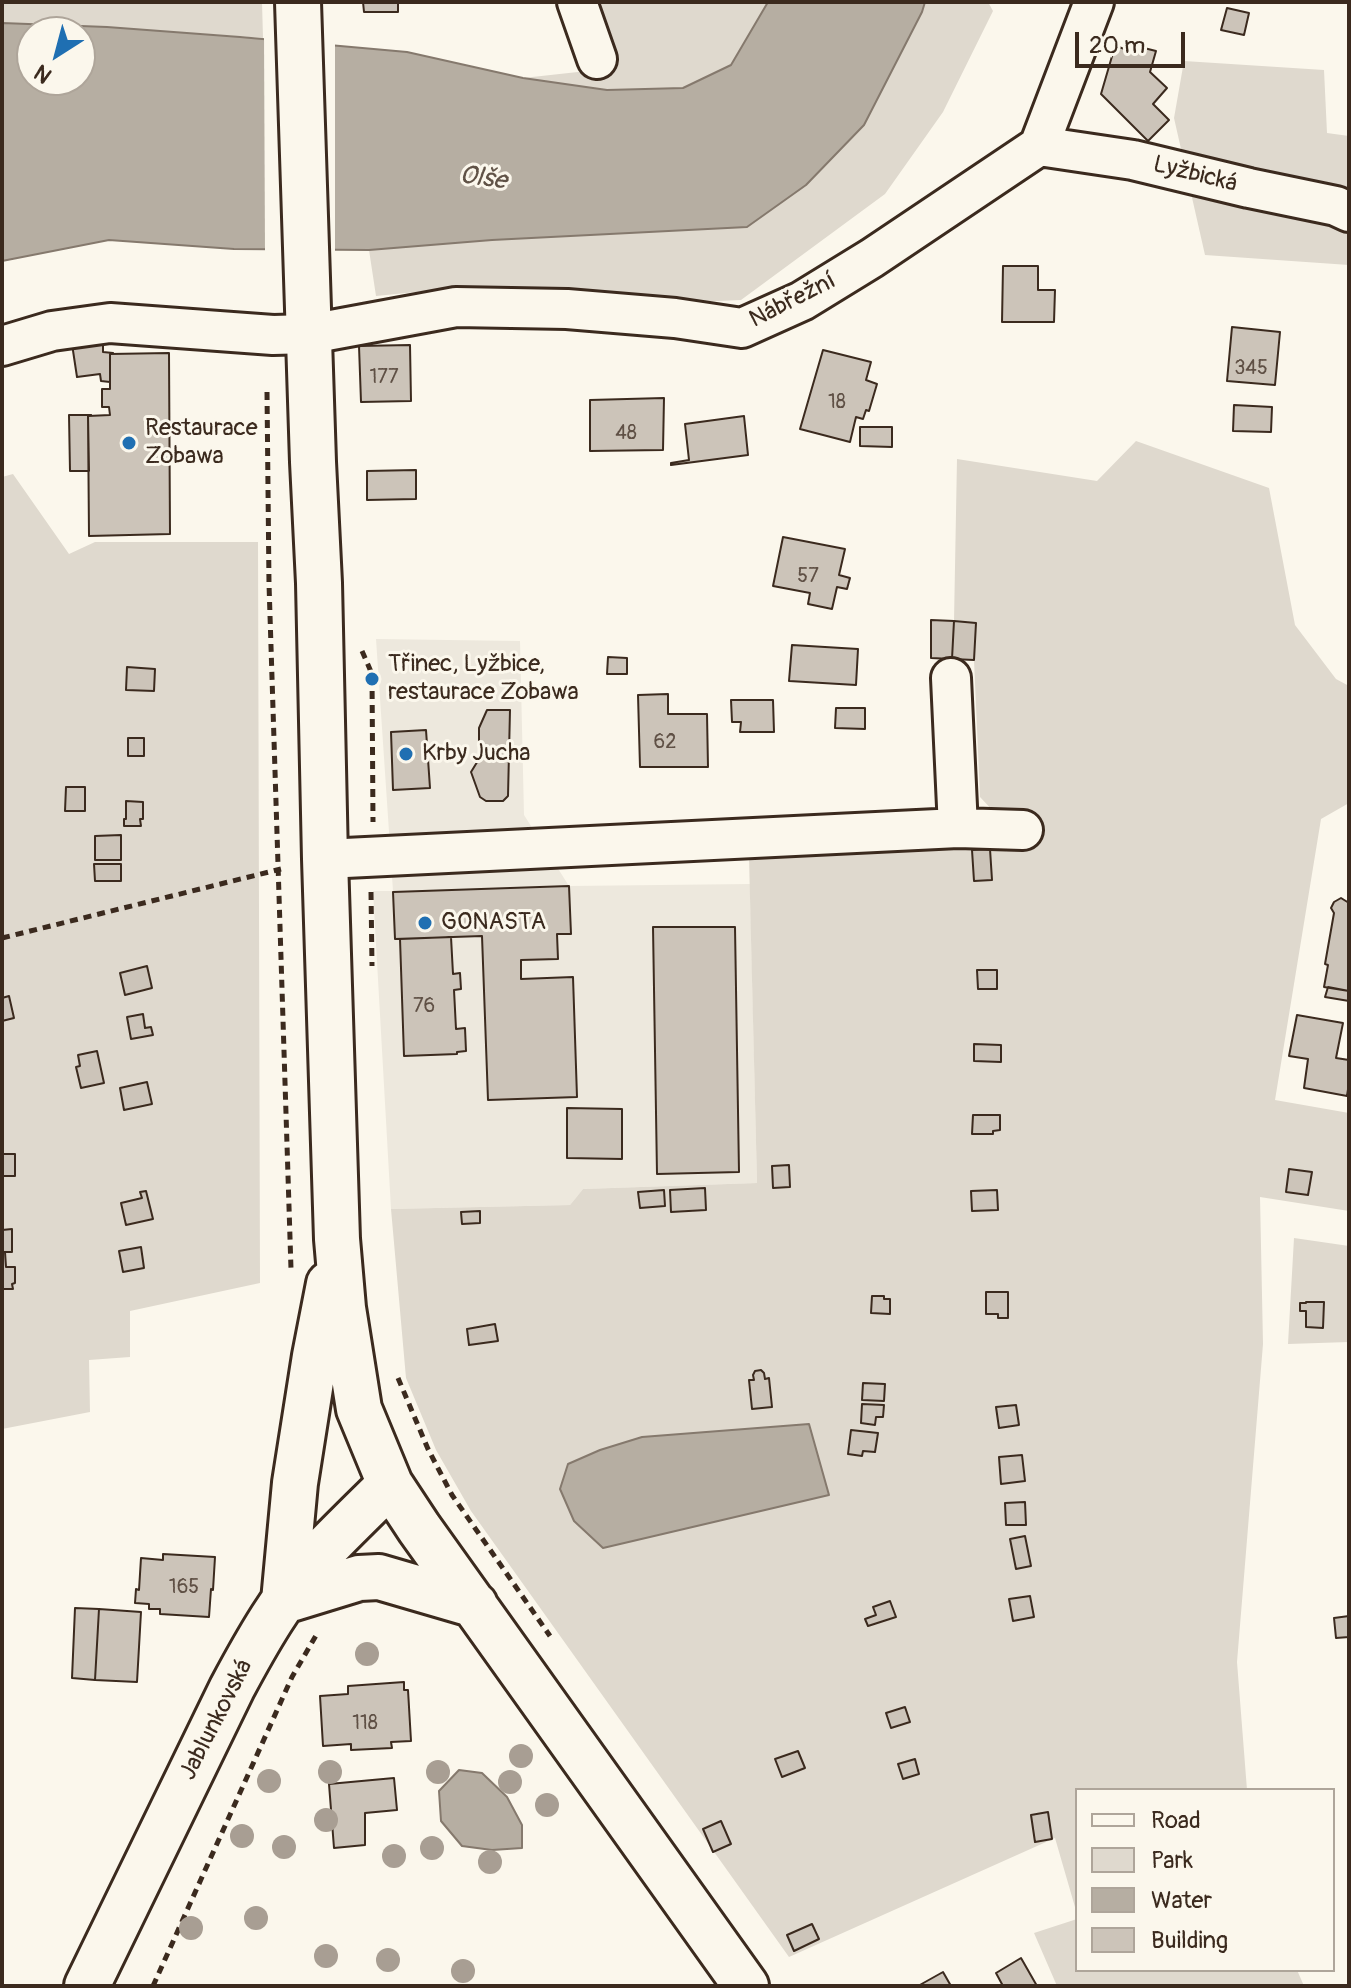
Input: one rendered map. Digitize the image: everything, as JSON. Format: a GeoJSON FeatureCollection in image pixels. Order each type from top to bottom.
{"type":"FeatureCollection","features":[{"type":"Feature","properties":{"kind":"main road"},"geometry":{"type":"LineString","coordinates":[[298,7],[307,278],[291,334],[313,462],[337,1239],[343,1308],[359,1409],[390,1484],[746,1986]]}},
{"type":"Feature","properties":{"kind":"main road"},"geometry":{"type":"LineString","coordinates":[[337,1239],[295,1483],[284,1601],[359,1578],[379,1577],[475,1605]]}},
{"type":"Feature","properties":{"kind":"main road","name":"Jablunkovská"},"geometry":{"type":"LineString","coordinates":[[87,1986],[256,1643],[319,1555],[390,1484]]}},
{"type":"Feature","properties":{"kind":"street"},"geometry":{"type":"LineString","coordinates":[[577,2],[597,59]]}},
{"type":"Feature","properties":{"kind":"street"},"geometry":{"type":"LineString","coordinates":[[1039,146],[1094,2]]}},
{"type":"Feature","properties":{"kind":"street","name":"Lyžbická"},"geometry":{"type":"LineString","coordinates":[[1039,146],[1133,160],[1336,206],[1349,212]]}},
{"type":"Feature","properties":{"kind":"street","name":"Nábřežní"},"geometry":{"type":"LineString","coordinates":[[2,346],[52,331],[110,323],[291,334],[456,307],[567,309],[675,318],[742,328],[802,301],[1039,146]]}},
{"type":"Feature","properties":{"kind":"street"},"geometry":{"type":"LineString","coordinates":[[951,678],[958,828]]}},
{"type":"Feature","properties":{"kind":"street"},"geometry":{"type":"LineString","coordinates":[[325,859],[958,828],[1023,830]]}},
{"type":"Feature","properties":{"kind":"path"},"geometry":{"type":"LineString","coordinates":[[291,334],[267,381],[268,553],[291,1270]]}},
{"type":"Feature","properties":{"kind":"path"},"geometry":{"type":"LineString","coordinates":[[371,857],[372,977]]}},
{"type":"Feature","properties":{"kind":"path"},"geometry":{"type":"LineString","coordinates":[[2,938],[325,859]]}},
{"type":"Feature","properties":{"kind":"path"},"geometry":{"type":"LineString","coordinates":[[395,1370],[428,1449],[452,1495],[550,1636]]}},
{"type":"Feature","properties":{"kind":"path"},"geometry":{"type":"LineString","coordinates":[[153,1986],[292,1677],[318,1632],[328,1623]]}},
{"type":"Feature","properties":{"kind":"shaded area"},"geometry":{"type":"Polygon","coordinates":[[[376,639],[520,641],[524,815],[569,886],[750,884],[757,1183],[583,1189],[570,1205],[391,1209],[373,891],[393,891],[376,639]]]}},
{"type":"Feature","properties":{"kind":"green space"},"geometry":{"type":"Polygon","coordinates":[[[2,2],[262,2],[263,38],[96,27],[96,16],[16,16],[16,24],[2,23],[2,2]]]}},
{"type":"Feature","properties":{"kind":"green space"},"geometry":{"type":"Polygon","coordinates":[[[598,2],[768,2],[731,65],[683,88],[607,90],[523,78],[587,71],[604,66],[598,2]]]}},
{"type":"Feature","properties":{"kind":"green space"},"geometry":{"type":"Polygon","coordinates":[[[925,2],[988,2],[993,11],[943,112],[885,194],[741,300],[695,302],[546,287],[456,288],[376,296],[369,250],[492,240],[747,227],[922,12],[925,2]]]}},
{"type":"Feature","properties":{"kind":"green space"},"geometry":{"type":"Polygon","coordinates":[[[1184,61],[1324,70],[1327,133],[1349,136],[1349,265],[1205,255],[1174,118],[1184,61]]]}},
{"type":"Feature","properties":{"kind":"green space"},"geometry":{"type":"Polygon","coordinates":[[[1136,441],[1269,488],[1295,625],[1336,679],[1349,686],[1349,803],[1321,819],[1275,1100],[1349,1113],[1349,1211],[1260,1197],[1263,1344],[1237,1662],[1247,1788],[1075,1788],[1075,1907],[1055,1838],[789,1957],[471,1511],[436,1450],[406,1378],[391,1209],[570,1205],[583,1189],[757,1183],[749,857],[1025,845],[980,797],[974,660],[976,623],[954,621],[957,459],[1097,481],[1136,441]]]}},
{"type":"Feature","properties":{"kind":"green space"},"geometry":{"type":"Polygon","coordinates":[[[13,474],[69,554],[95,542],[258,542],[260,1283],[130,1311],[130,1357],[89,1360],[90,1412],[2,1429],[2,477],[13,474]]]}},
{"type":"Feature","properties":{"kind":"green space"},"geometry":{"type":"Polygon","coordinates":[[[1294,1238],[1349,1246],[1349,1342],[1288,1344],[1294,1238]]]}},
{"type":"Feature","properties":{"kind":"green space"},"geometry":{"type":"Polygon","coordinates":[[[1075,1920],[1075,1972],[1298,1972],[1304,1986],[1057,1986],[1034,1933],[1075,1920]]]}},
{"type":"Feature","properties":{"kind":"water","name":"Olše"},"geometry":{"type":"Polygon","coordinates":[[[768,2],[925,2],[864,125],[806,185],[747,227],[492,240],[369,250],[234,249],[109,240],[2,261],[2,23],[16,24],[16,96],[96,96],[96,27],[407,52],[523,78],[607,90],[683,88],[731,65],[768,2]]]}},
{"type":"Feature","properties":{"kind":"water"},"geometry":{"type":"Polygon","coordinates":[[[809,1424],[829,1495],[603,1548],[574,1521],[560,1489],[568,1464],[642,1437],[809,1424]]]}},
{"type":"Feature","properties":{"kind":"water"},"geometry":{"type":"Polygon","coordinates":[[[459,1770],[482,1773],[507,1797],[522,1825],[522,1848],[492,1850],[462,1846],[441,1821],[439,1791],[459,1770]]]}},
{"type":"Feature","properties":{"kind":"pier"},"geometry":{"type":"Polygon","coordinates":[[[264,34],[335,41],[335,253],[265,253],[264,34]]]}},
{"type":"Feature","properties":{"kind":"building"},"geometry":{"type":"Polygon","coordinates":[[[363,2],[398,2],[398,12],[364,12],[363,2]]]}},
{"type":"Feature","properties":{"kind":"building"},"geometry":{"type":"Polygon","coordinates":[[[1227,8],[1249,13],[1244,35],[1221,30],[1227,8]]]}},
{"type":"Feature","properties":{"kind":"building"},"geometry":{"type":"Polygon","coordinates":[[[1115,46],[1138,53],[1140,47],[1156,51],[1150,72],[1167,88],[1153,104],[1169,120],[1148,141],[1101,94],[1115,46]]]}},
{"type":"Feature","properties":{"kind":"building"},"geometry":{"type":"Polygon","coordinates":[[[1003,266],[1038,266],[1038,290],[1055,290],[1054,322],[1002,322],[1003,266]]]}},
{"type":"Feature","properties":{"kind":"building"},"geometry":{"type":"Polygon","coordinates":[[[1232,327],[1280,332],[1275,385],[1227,381],[1232,327]]]}},
{"type":"Feature","properties":{"kind":"building"},"geometry":{"type":"Polygon","coordinates":[[[103,340],[103,352],[113,353],[110,354],[110,382],[101,381],[100,374],[77,377],[72,344],[103,340]]]}},
{"type":"Feature","properties":{"kind":"building"},"geometry":{"type":"Polygon","coordinates":[[[410,345],[411,401],[361,402],[359,346],[410,345]]]}},
{"type":"Feature","properties":{"kind":"building"},"geometry":{"type":"Polygon","coordinates":[[[823,350],[871,362],[866,380],[877,384],[869,411],[866,410],[863,419],[856,417],[850,442],[800,429],[823,350]]]}},
{"type":"Feature","properties":{"kind":"building","name":"Restaurace Zobawa"},"geometry":{"type":"Polygon","coordinates":[[[169,353],[170,534],[89,536],[88,416],[110,415],[109,407],[102,407],[102,389],[110,389],[110,354],[169,353]]]}},
{"type":"Feature","properties":{"kind":"building"},"geometry":{"type":"Polygon","coordinates":[[[664,398],[663,450],[590,451],[590,400],[664,398]]]}},
{"type":"Feature","properties":{"kind":"building"},"geometry":{"type":"Polygon","coordinates":[[[1234,405],[1272,407],[1271,432],[1233,431],[1234,405]]]}},
{"type":"Feature","properties":{"kind":"building"},"geometry":{"type":"Polygon","coordinates":[[[69,415],[91,415],[88,416],[89,471],[70,471],[69,415]]]}},
{"type":"Feature","properties":{"kind":"building"},"geometry":{"type":"Polygon","coordinates":[[[744,416],[748,455],[671,465],[689,460],[685,424],[744,416]]]}},
{"type":"Feature","properties":{"kind":"building"},"geometry":{"type":"Polygon","coordinates":[[[860,427],[892,427],[892,447],[860,446],[860,427]]]}},
{"type":"Feature","properties":{"kind":"building"},"geometry":{"type":"Polygon","coordinates":[[[416,470],[416,499],[367,500],[367,471],[416,470]]]}},
{"type":"Feature","properties":{"kind":"building"},"geometry":{"type":"Polygon","coordinates":[[[783,537],[845,549],[839,575],[850,578],[847,589],[837,587],[832,609],[808,604],[810,593],[773,586],[783,537]]]}},
{"type":"Feature","properties":{"kind":"building"},"geometry":{"type":"Polygon","coordinates":[[[931,620],[954,621],[952,659],[931,658],[931,620]]]}},
{"type":"Feature","properties":{"kind":"building"},"geometry":{"type":"Polygon","coordinates":[[[954,621],[976,623],[974,660],[952,659],[954,621]]]}},
{"type":"Feature","properties":{"kind":"building"},"geometry":{"type":"Polygon","coordinates":[[[792,645],[858,649],[856,685],[789,681],[792,645]]]}},
{"type":"Feature","properties":{"kind":"building"},"geometry":{"type":"Polygon","coordinates":[[[608,657],[627,658],[627,674],[607,674],[608,657]]]}},
{"type":"Feature","properties":{"kind":"building"},"geometry":{"type":"Polygon","coordinates":[[[127,667],[155,669],[154,691],[126,690],[127,667]]]}},
{"type":"Feature","properties":{"kind":"building"},"geometry":{"type":"Polygon","coordinates":[[[668,694],[668,714],[707,714],[708,767],[640,767],[638,695],[668,694]]]}},
{"type":"Feature","properties":{"kind":"building"},"geometry":{"type":"Polygon","coordinates":[[[731,700],[773,700],[774,732],[740,732],[741,722],[732,722],[731,700]]]}},
{"type":"Feature","properties":{"kind":"building"},"geometry":{"type":"Polygon","coordinates":[[[836,708],[865,708],[865,729],[835,728],[836,708]]]}},
{"type":"Feature","properties":{"kind":"building"},"geometry":{"type":"Polygon","coordinates":[[[487,710],[510,710],[508,796],[503,801],[486,801],[480,797],[471,772],[479,759],[479,728],[487,710]]]}},
{"type":"Feature","properties":{"kind":"building"},"geometry":{"type":"Polygon","coordinates":[[[426,730],[430,788],[393,790],[391,732],[426,730]]]}},
{"type":"Feature","properties":{"kind":"building"},"geometry":{"type":"Polygon","coordinates":[[[128,738],[144,738],[144,756],[128,756],[128,738]]]}},
{"type":"Feature","properties":{"kind":"building"},"geometry":{"type":"Polygon","coordinates":[[[66,787],[85,787],[85,811],[65,811],[66,787]]]}},
{"type":"Feature","properties":{"kind":"building"},"geometry":{"type":"Polygon","coordinates":[[[126,801],[143,802],[141,826],[124,826],[126,801]]]}},
{"type":"Feature","properties":{"kind":"building"},"geometry":{"type":"Polygon","coordinates":[[[121,835],[121,860],[95,860],[95,836],[121,835]]]}},
{"type":"Feature","properties":{"kind":"building"},"geometry":{"type":"Polygon","coordinates":[[[990,849],[992,880],[974,881],[972,850],[990,849]]]}},
{"type":"Feature","properties":{"kind":"building"},"geometry":{"type":"Polygon","coordinates":[[[94,864],[121,864],[121,881],[95,881],[94,864]]]}},
{"type":"Feature","properties":{"kind":"building"},"geometry":{"type":"Polygon","coordinates":[[[569,886],[571,934],[557,934],[558,959],[521,960],[521,979],[573,977],[577,1097],[488,1100],[482,936],[395,939],[393,892],[569,886]]]}},
{"type":"Feature","properties":{"kind":"building"},"geometry":{"type":"Polygon","coordinates":[[[1341,898],[1349,903],[1349,991],[1324,987],[1334,913],[1331,908],[1341,898]]]}},
{"type":"Feature","properties":{"kind":"building"},"geometry":{"type":"Polygon","coordinates":[[[653,927],[735,927],[739,1172],[657,1174],[653,927]]]}},
{"type":"Feature","properties":{"kind":"building"},"geometry":{"type":"Polygon","coordinates":[[[451,937],[453,974],[460,973],[461,989],[454,990],[456,1029],[465,1028],[466,1051],[404,1056],[400,939],[451,937]]]}},
{"type":"Feature","properties":{"kind":"building"},"geometry":{"type":"Polygon","coordinates":[[[147,966],[152,988],[125,995],[120,973],[147,966]]]}},
{"type":"Feature","properties":{"kind":"building"},"geometry":{"type":"Polygon","coordinates":[[[977,970],[997,970],[997,989],[978,989],[977,970]]]}},
{"type":"Feature","properties":{"kind":"building"},"geometry":{"type":"Polygon","coordinates":[[[1328,987],[1349,991],[1349,1001],[1325,997],[1328,987]]]}},
{"type":"Feature","properties":{"kind":"building"},"geometry":{"type":"Polygon","coordinates":[[[9,996],[14,1018],[2,1021],[2,998],[9,996]]]}},
{"type":"Feature","properties":{"kind":"building"},"geometry":{"type":"Polygon","coordinates":[[[143,1014],[145,1028],[151,1027],[153,1035],[131,1039],[127,1017],[143,1014]]]}},
{"type":"Feature","properties":{"kind":"building"},"geometry":{"type":"Polygon","coordinates":[[[1297,1015],[1343,1023],[1336,1058],[1349,1060],[1347,1096],[1304,1088],[1308,1059],[1289,1056],[1297,1015]]]}},
{"type":"Feature","properties":{"kind":"building"},"geometry":{"type":"Polygon","coordinates":[[[974,1044],[1001,1045],[1001,1062],[974,1061],[974,1044]]]}},
{"type":"Feature","properties":{"kind":"building"},"geometry":{"type":"Polygon","coordinates":[[[97,1051],[104,1083],[81,1088],[76,1067],[80,1066],[78,1055],[97,1051]]]}},
{"type":"Feature","properties":{"kind":"building"},"geometry":{"type":"Polygon","coordinates":[[[147,1082],[152,1104],[124,1110],[120,1088],[147,1082]]]}},
{"type":"Feature","properties":{"kind":"building"},"geometry":{"type":"Polygon","coordinates":[[[567,1108],[622,1109],[622,1159],[567,1158],[567,1108]]]}},
{"type":"Feature","properties":{"kind":"building"},"geometry":{"type":"Polygon","coordinates":[[[973,1115],[1000,1115],[1000,1130],[993,1131],[993,1134],[972,1134],[973,1115]]]}},
{"type":"Feature","properties":{"kind":"building"},"geometry":{"type":"Polygon","coordinates":[[[2,1154],[15,1154],[15,1176],[2,1176],[2,1154]]]}},
{"type":"Feature","properties":{"kind":"building"},"geometry":{"type":"Polygon","coordinates":[[[789,1165],[790,1187],[773,1188],[772,1166],[789,1165]]]}},
{"type":"Feature","properties":{"kind":"building"},"geometry":{"type":"Polygon","coordinates":[[[1289,1169],[1312,1172],[1308,1195],[1286,1192],[1289,1169]]]}},
{"type":"Feature","properties":{"kind":"building"},"geometry":{"type":"Polygon","coordinates":[[[705,1188],[706,1210],[671,1212],[670,1190],[705,1188]]]}},
{"type":"Feature","properties":{"kind":"building"},"geometry":{"type":"Polygon","coordinates":[[[664,1190],[665,1206],[640,1208],[638,1192],[664,1190]]]}},
{"type":"Feature","properties":{"kind":"building"},"geometry":{"type":"Polygon","coordinates":[[[997,1190],[998,1210],[972,1211],[971,1191],[997,1190]]]}},
{"type":"Feature","properties":{"kind":"building"},"geometry":{"type":"Polygon","coordinates":[[[146,1191],[153,1219],[126,1225],[121,1203],[142,1198],[140,1192],[146,1191]]]}},
{"type":"Feature","properties":{"kind":"building"},"geometry":{"type":"Polygon","coordinates":[[[480,1211],[480,1223],[462,1224],[461,1212],[480,1211]]]}},
{"type":"Feature","properties":{"kind":"building"},"geometry":{"type":"Polygon","coordinates":[[[12,1229],[12,1252],[2,1252],[2,1230],[12,1229]]]}},
{"type":"Feature","properties":{"kind":"building"},"geometry":{"type":"Polygon","coordinates":[[[141,1247],[144,1268],[123,1272],[119,1251],[141,1247]]]}},
{"type":"Feature","properties":{"kind":"building"},"geometry":{"type":"Polygon","coordinates":[[[2,1252],[5,1252],[6,1267],[15,1267],[13,1289],[2,1289],[2,1252]]]}},
{"type":"Feature","properties":{"kind":"building"},"geometry":{"type":"Polygon","coordinates":[[[986,1292],[1008,1292],[1008,1318],[986,1314],[986,1292]]]}},
{"type":"Feature","properties":{"kind":"building"},"geometry":{"type":"Polygon","coordinates":[[[872,1296],[890,1299],[890,1314],[871,1313],[872,1296]]]}},
{"type":"Feature","properties":{"kind":"building"},"geometry":{"type":"Polygon","coordinates":[[[1324,1302],[1323,1328],[1306,1327],[1306,1311],[1300,1311],[1300,1303],[1324,1302]]]}},
{"type":"Feature","properties":{"kind":"building"},"geometry":{"type":"Polygon","coordinates":[[[495,1324],[498,1341],[469,1345],[467,1329],[495,1324]]]}},
{"type":"Feature","properties":{"kind":"building"},"geometry":{"type":"Polygon","coordinates":[[[761,1370],[765,1379],[769,1378],[772,1407],[752,1409],[749,1380],[754,1380],[755,1371],[761,1370]]]}},
{"type":"Feature","properties":{"kind":"building"},"geometry":{"type":"Polygon","coordinates":[[[863,1383],[885,1384],[884,1401],[862,1400],[863,1383]]]}},
{"type":"Feature","properties":{"kind":"building"},"geometry":{"type":"Polygon","coordinates":[[[862,1404],[884,1405],[883,1417],[876,1417],[875,1425],[861,1423],[862,1404]]]}},
{"type":"Feature","properties":{"kind":"building"},"geometry":{"type":"Polygon","coordinates":[[[1016,1405],[1019,1425],[999,1428],[996,1407],[1016,1405]]]}},
{"type":"Feature","properties":{"kind":"building"},"geometry":{"type":"Polygon","coordinates":[[[851,1430],[878,1433],[875,1452],[863,1451],[862,1456],[848,1454],[851,1430]]]}},
{"type":"Feature","properties":{"kind":"building"},"geometry":{"type":"Polygon","coordinates":[[[1022,1455],[1025,1481],[1001,1484],[999,1457],[1022,1455]]]}},
{"type":"Feature","properties":{"kind":"building"},"geometry":{"type":"Polygon","coordinates":[[[1025,1502],[1026,1525],[1006,1525],[1005,1503],[1025,1502]]]}},
{"type":"Feature","properties":{"kind":"building"},"geometry":{"type":"Polygon","coordinates":[[[1025,1536],[1031,1566],[1016,1569],[1010,1539],[1025,1536]]]}},
{"type":"Feature","properties":{"kind":"building"},"geometry":{"type":"Polygon","coordinates":[[[163,1554],[215,1557],[209,1617],[160,1614],[160,1609],[149,1609],[149,1604],[135,1603],[141,1558],[163,1560],[163,1554]]]}},
{"type":"Feature","properties":{"kind":"building"},"geometry":{"type":"Polygon","coordinates":[[[1030,1596],[1034,1617],[1013,1621],[1009,1599],[1030,1596]]]}},
{"type":"Feature","properties":{"kind":"building"},"geometry":{"type":"Polygon","coordinates":[[[890,1601],[896,1617],[868,1626],[865,1619],[876,1615],[873,1607],[890,1601]]]}},
{"type":"Feature","properties":{"kind":"building"},"geometry":{"type":"Polygon","coordinates":[[[75,1608],[99,1609],[95,1680],[72,1678],[75,1608]]]}},
{"type":"Feature","properties":{"kind":"building"},"geometry":{"type":"Polygon","coordinates":[[[99,1609],[141,1612],[137,1682],[95,1680],[99,1609]]]}},
{"type":"Feature","properties":{"kind":"building"},"geometry":{"type":"Polygon","coordinates":[[[1349,1616],[1349,1637],[1336,1638],[1334,1618],[1349,1616]]]}},
{"type":"Feature","properties":{"kind":"building"},"geometry":{"type":"Polygon","coordinates":[[[404,1682],[404,1690],[408,1690],[411,1741],[391,1742],[392,1748],[351,1750],[351,1744],[323,1746],[320,1696],[348,1694],[348,1686],[404,1682]]]}},
{"type":"Feature","properties":{"kind":"building"},"geometry":{"type":"Polygon","coordinates":[[[905,1707],[910,1722],[891,1728],[886,1713],[905,1707]]]}},
{"type":"Feature","properties":{"kind":"building"},"geometry":{"type":"Polygon","coordinates":[[[798,1751],[805,1768],[782,1777],[775,1759],[798,1751]]]}},
{"type":"Feature","properties":{"kind":"building"},"geometry":{"type":"Polygon","coordinates":[[[915,1759],[919,1774],[903,1779],[898,1764],[915,1759]]]}},
{"type":"Feature","properties":{"kind":"building"},"geometry":{"type":"Polygon","coordinates":[[[394,1778],[397,1810],[365,1813],[365,1845],[334,1848],[329,1784],[394,1778]]]}},
{"type":"Feature","properties":{"kind":"building"},"geometry":{"type":"Polygon","coordinates":[[[1048,1812],[1052,1839],[1035,1842],[1031,1815],[1048,1812]]]}},
{"type":"Feature","properties":{"kind":"building"},"geometry":{"type":"Polygon","coordinates":[[[721,1821],[731,1844],[713,1852],[703,1829],[721,1821]]]}},
{"type":"Feature","properties":{"kind":"building"},"geometry":{"type":"Polygon","coordinates":[[[812,1924],[819,1939],[794,1951],[787,1935],[812,1924]]]}},
{"type":"Feature","properties":{"kind":"building"},"geometry":{"type":"Polygon","coordinates":[[[1021,1958],[1037,1986],[1003,1986],[996,1973],[1021,1958]]]}},
{"type":"Feature","properties":{"kind":"building"},"geometry":{"type":"Polygon","coordinates":[[[943,1972],[951,1986],[918,1986],[943,1972]]]}},
{"type":"Feature","properties":{"kind":"place","name":"Restaurace Zobawa"},"geometry":{"type":"Point","coordinates":[129,443]}},
{"type":"Feature","properties":{"kind":"place","name":"Třinec, Lyžbice, restaurace Zobawa"},"geometry":{"type":"Point","coordinates":[372,679]}},
{"type":"Feature","properties":{"kind":"place","name":"Krby Jucha"},"geometry":{"type":"Point","coordinates":[406,754]}},
{"type":"Feature","properties":{"kind":"place","name":"GONASTA"},"geometry":{"type":"Point","coordinates":[425,923]}}]}
